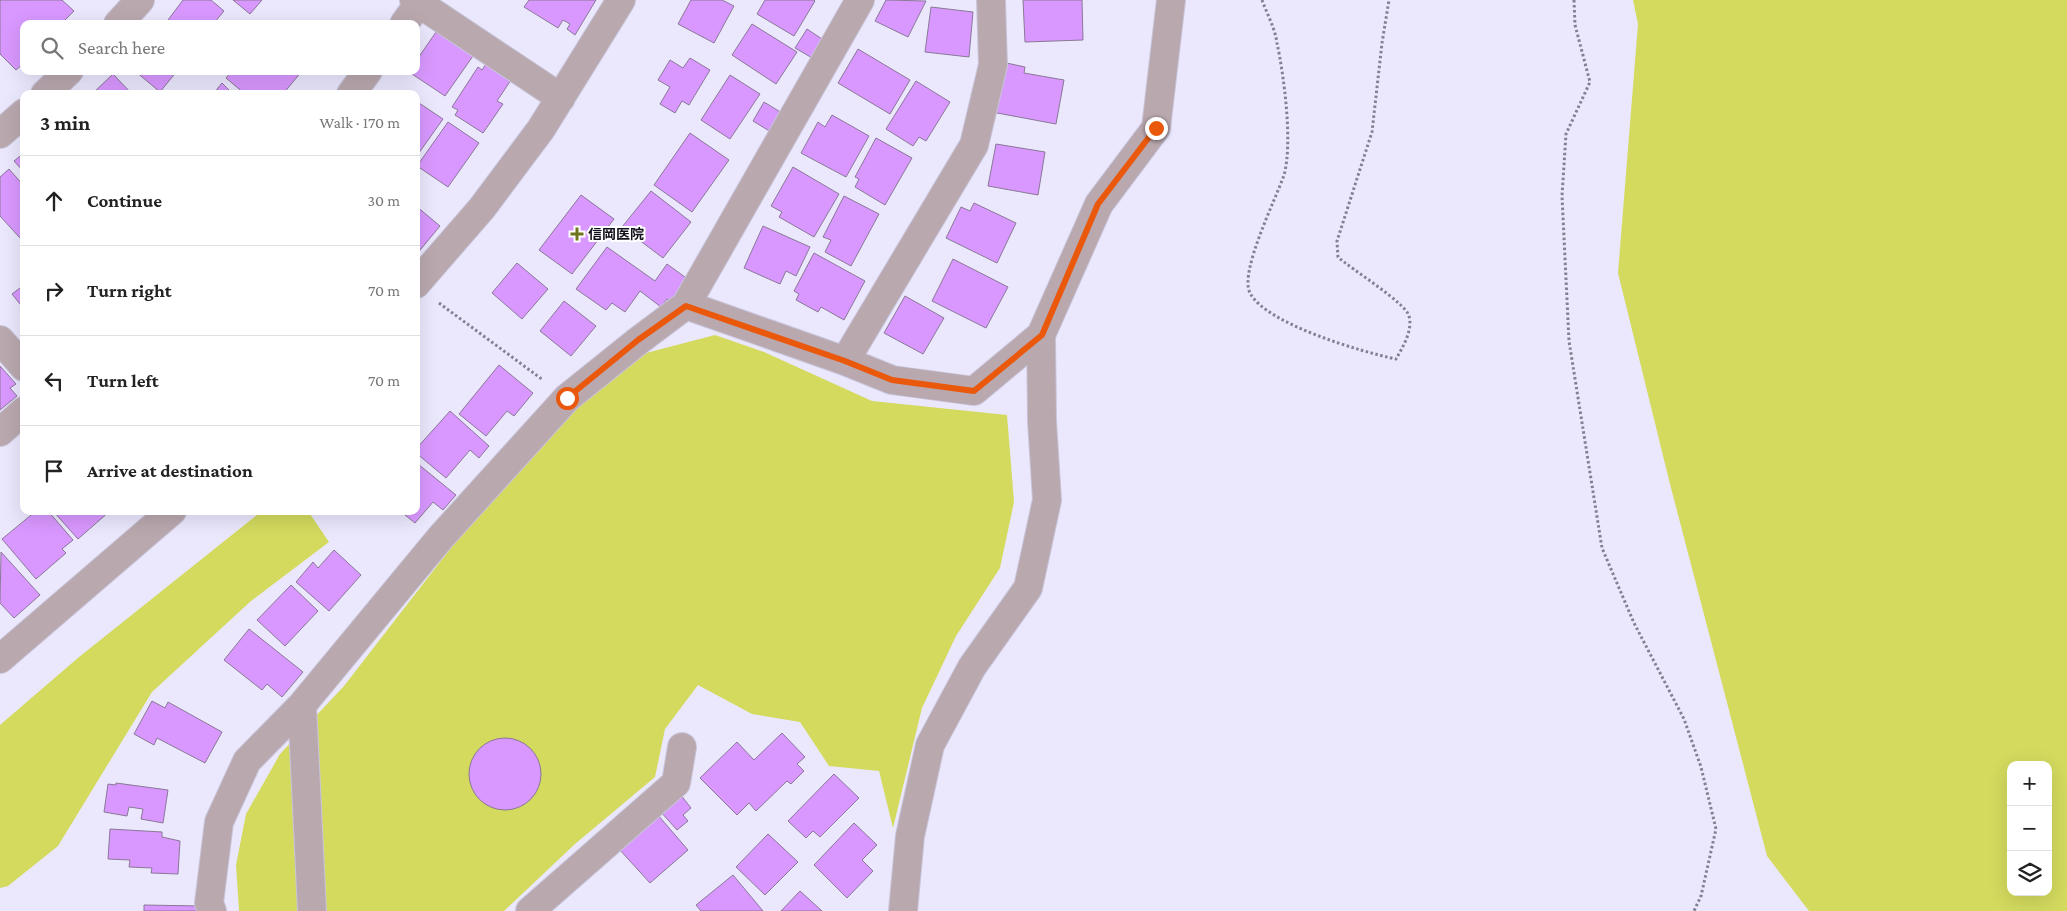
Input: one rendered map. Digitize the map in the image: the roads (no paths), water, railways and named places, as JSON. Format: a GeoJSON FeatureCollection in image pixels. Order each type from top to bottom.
{"type":"FeatureCollection","features":[{"type":"Feature","properties":{"kind":"street"},"geometry":{"type":"LineString","coordinates":[[122,20],[140,0]]}},
{"type":"Feature","properties":{"kind":"street"},"geometry":{"type":"LineString","coordinates":[[424,291],[562,98],[621,0]]}},
{"type":"Feature","properties":{"kind":"street"},"geometry":{"type":"LineString","coordinates":[[212,911],[210,903],[219,822],[247,761],[302,705],[441,538],[567,398],[638,340],[686,306],[860,0]]}},
{"type":"Feature","properties":{"kind":"street"},"geometry":{"type":"LineString","coordinates":[[845,361],[974,145],[993,65],[993,9],[991,0]]}},
{"type":"Feature","properties":{"kind":"street"},"geometry":{"type":"LineString","coordinates":[[903,911],[910,836],[930,745],[972,667],[1028,588],[1047,500],[1042,421],[1042,335],[1098,204],[1156,128],[1171,0]]}},
{"type":"Feature","properties":{"kind":"street"},"geometry":{"type":"LineString","coordinates":[[414,7],[562,98]]}},
{"type":"Feature","properties":{"kind":"street"},"geometry":{"type":"LineString","coordinates":[[49,90],[65,75]]}},
{"type":"Feature","properties":{"kind":"street"},"geometry":{"type":"LineString","coordinates":[[355,90],[365,75]]}},
{"type":"Feature","properties":{"kind":"street"},"geometry":{"type":"LineString","coordinates":[[0,134],[20,116]]}},
{"type":"Feature","properties":{"kind":"street"},"geometry":{"type":"LineString","coordinates":[[686,306],[845,361],[892,380],[974,391],[1042,335]]}},
{"type":"Feature","properties":{"kind":"street"},"geometry":{"type":"LineString","coordinates":[[0,340],[20,362]]}},
{"type":"Feature","properties":{"kind":"street"},"geometry":{"type":"LineString","coordinates":[[0,432],[20,414]]}},
{"type":"Feature","properties":{"kind":"street"},"geometry":{"type":"LineString","coordinates":[[0,659],[158,515]]}},
{"type":"Feature","properties":{"kind":"street"},"geometry":{"type":"LineString","coordinates":[[302,705],[312,911]]}},
{"type":"Feature","properties":{"kind":"street"},"geometry":{"type":"LineString","coordinates":[[530,911],[676,782],[682,747]]}},
{"type":"Feature","properties":{"kind":"place","name":"信岡医院"},"geometry":{"type":"Point","coordinates":[577,234]}}]}
